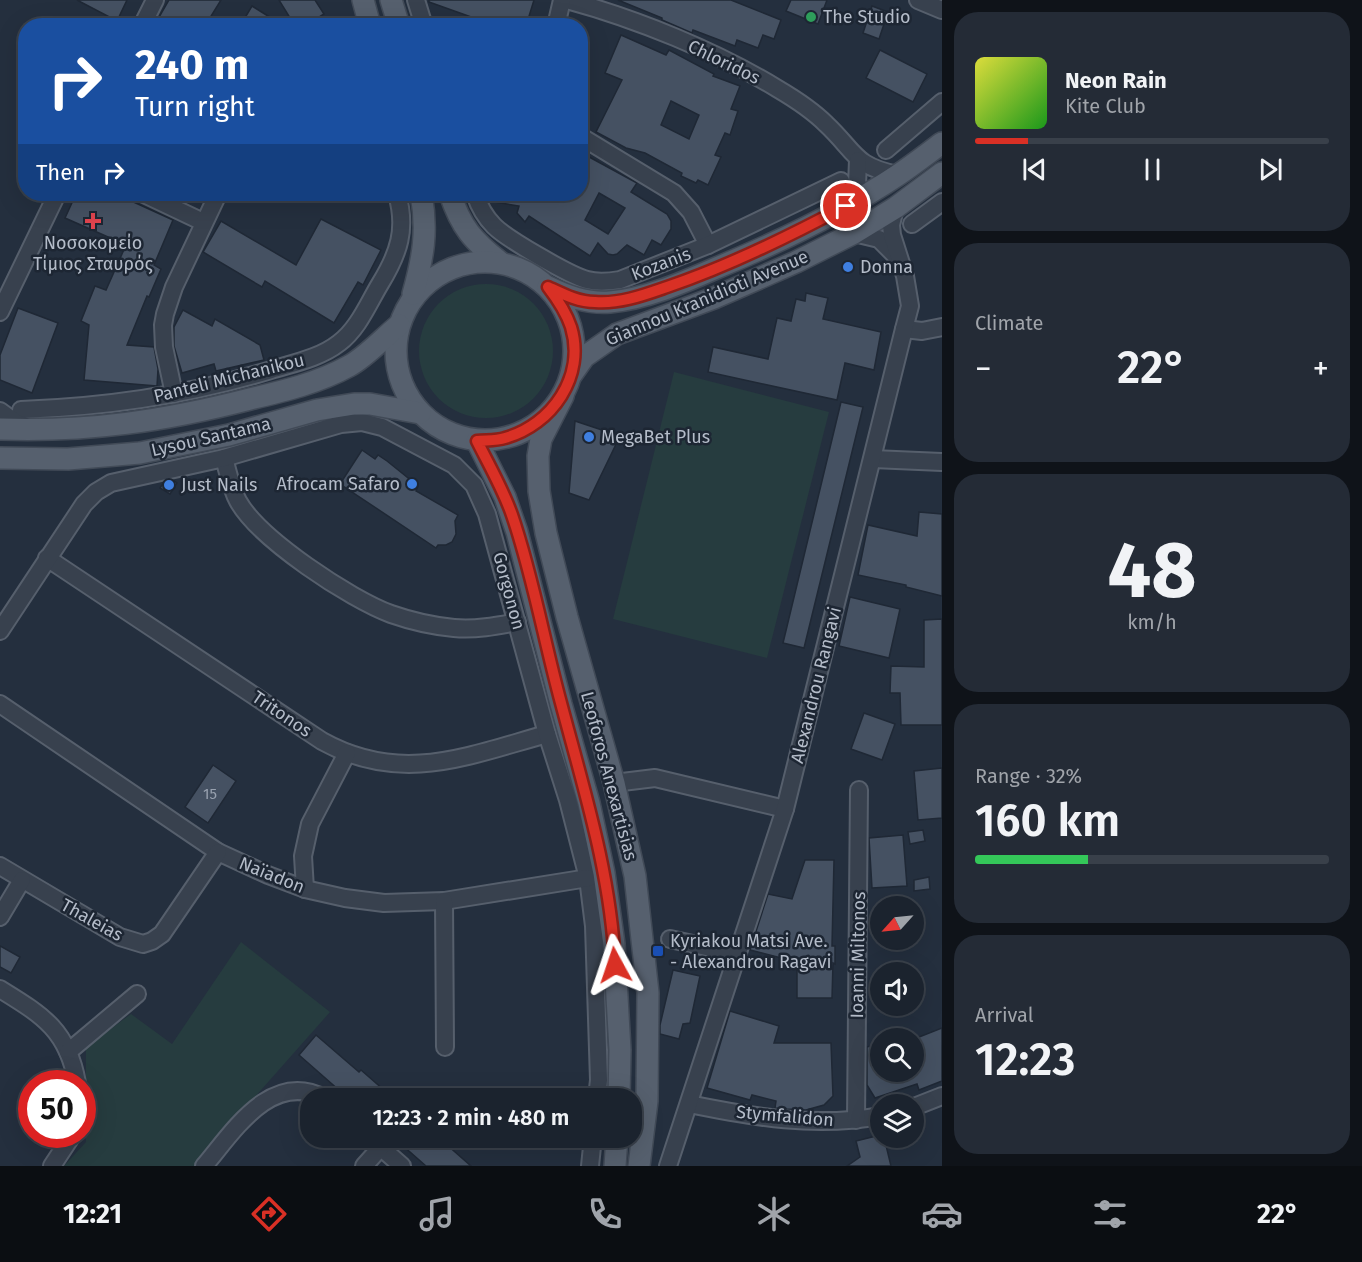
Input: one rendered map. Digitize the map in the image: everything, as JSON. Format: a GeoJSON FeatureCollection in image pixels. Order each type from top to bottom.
{"type":"FeatureCollection","features":[{"type":"Feature","properties":{"kind":"main road"},"geometry":{"type":"LineString","coordinates":[[363,0],[368,18]]}},
{"type":"Feature","properties":{"kind":"main road"},"geometry":{"type":"LineString","coordinates":[[391,0],[397,18]]}},
{"type":"Feature","properties":{"kind":"main road","name":"Giannou Kranidioti Avenue"},"geometry":{"type":"LineString","coordinates":[[548,287],[566,296],[594,302],[609,302],[642,295],[694,278],[795,233],[846,206],[898,176],[942,143]]}},
{"type":"Feature","properties":{"kind":"main road","name":"Giannou Kranidioti Avenue"},"geometry":{"type":"LineString","coordinates":[[571,375],[584,357],[617,334],[756,281],[854,233],[895,208],[942,173]]}},
{"type":"Feature","properties":{"kind":"main road"},"geometry":{"type":"LineString","coordinates":[[412,298],[429,280],[451,267],[475,261],[500,262],[526,271],[548,287],[562,306],[572,328],[575,352],[571,375],[563,396],[549,414],[528,430],[503,439],[477,441],[456,436],[436,427],[420,413],[406,394],[398,372],[395,348],[399,325],[412,298],[425,243],[422,201]]}},
{"type":"Feature","properties":{"kind":"main road"},"geometry":{"type":"LineString","coordinates":[[453,201],[466,229],[477,244],[500,262]]}},
{"type":"Feature","properties":{"kind":"main road","name":"Lysou Santama"},"geometry":{"type":"LineString","coordinates":[[0,429],[102,427],[165,419],[301,387],[352,365],[399,325]]}},
{"type":"Feature","properties":{"kind":"main road","name":"Leoforos Anexartisias"},"geometry":{"type":"LineString","coordinates":[[563,396],[542,439],[538,456],[539,491],[567,617],[614,783],[635,876],[648,993],[647,1101],[639,1166]]}},
{"type":"Feature","properties":{"kind":"main road","name":"Lysou Santama"},"geometry":{"type":"LineString","coordinates":[[0,458],[68,459],[140,453],[229,435],[317,410],[354,404],[370,404],[420,413]]}},
{"type":"Feature","properties":{"kind":"main road","name":"Leoforos Anexartisias"},"geometry":{"type":"LineString","coordinates":[[477,441],[505,497],[517,532],[589,803],[604,873],[614,944],[620,1050],[619,1088]]}},
{"type":"Feature","properties":{"kind":"main road"},"geometry":{"type":"LineString","coordinates":[[615,1166],[616,1148]]}},
{"type":"Feature","properties":{"kind":"street"},"geometry":{"type":"LineString","coordinates":[[146,18],[155,0]]}},
{"type":"Feature","properties":{"kind":"street"},"geometry":{"type":"LineString","coordinates":[[416,0],[422,18]]}},
{"type":"Feature","properties":{"kind":"street"},"geometry":{"type":"LineString","coordinates":[[558,18],[562,0]]}},
{"type":"Feature","properties":{"kind":"street","name":"Chloridos"},"geometry":{"type":"LineString","coordinates":[[567,0],[622,17],[735,65],[778,89],[824,121],[858,160],[880,172],[898,176]]}},
{"type":"Feature","properties":{"kind":"street"},"geometry":{"type":"LineString","coordinates":[[918,0],[942,10]]}},
{"type":"Feature","properties":{"kind":"street"},"geometry":{"type":"LineString","coordinates":[[886,150],[942,102]]}},
{"type":"Feature","properties":{"kind":"street","name":"Kozanis"},"geometry":{"type":"LineString","coordinates":[[479,201],[483,211],[502,232],[575,275],[596,282],[620,280],[708,246],[699,224],[674,193],[588,140]]}},
{"type":"Feature","properties":{"kind":"street"},"geometry":{"type":"LineString","coordinates":[[846,206],[857,186],[858,160]]}},
{"type":"Feature","properties":{"kind":"street"},"geometry":{"type":"LineString","coordinates":[[708,246],[841,181]]}},
{"type":"Feature","properties":{"kind":"street"},"geometry":{"type":"LineString","coordinates":[[0,312],[54,201]]}},
{"type":"Feature","properties":{"kind":"street"},"geometry":{"type":"LineString","coordinates":[[159,201],[203,222]]}},
{"type":"Feature","properties":{"kind":"street"},"geometry":{"type":"LineString","coordinates":[[174,394],[164,347],[163,325],[169,300],[214,201]]}},
{"type":"Feature","properties":{"kind":"street","name":"Panteli Michanikou"},"geometry":{"type":"LineString","coordinates":[[21,410],[98,405],[174,394],[220,384],[303,360],[329,350],[345,338],[359,320],[389,269],[399,245],[402,224],[398,201]]}},
{"type":"Feature","properties":{"kind":"street"},"geometry":{"type":"LineString","coordinates":[[912,224],[942,202]]}},
{"type":"Feature","properties":{"kind":"street","name":"Alexandrou Rangavi"},"geometry":{"type":"LineString","coordinates":[[668,1166],[785,809],[910,306],[907,282],[892,235],[891,225],[895,208]]}},
{"type":"Feature","properties":{"kind":"street","name":"Alexandrou Rangavi"},"geometry":{"type":"LineString","coordinates":[[854,233],[879,239],[899,260]]}},
{"type":"Feature","properties":{"kind":"street"},"geometry":{"type":"LineString","coordinates":[[904,329],[922,331],[942,327]]}},
{"type":"Feature","properties":{"kind":"street"},"geometry":{"type":"LineString","coordinates":[[0,411],[15,422],[36,430]]}},
{"type":"Feature","properties":{"kind":"street","name":"Gorgonon"},"geometry":{"type":"LineString","coordinates":[[47,558],[84,504],[96,492],[120,480],[224,458],[341,424],[362,422],[382,427],[454,465],[468,478],[483,504],[568,800],[588,878],[594,926],[598,1088]]}},
{"type":"Feature","properties":{"kind":"street"},"geometry":{"type":"LineString","coordinates":[[224,458],[235,495],[254,522],[311,569],[371,605],[410,620],[456,628],[481,628],[517,622]]}},
{"type":"Feature","properties":{"kind":"street"},"geometry":{"type":"LineString","coordinates":[[873,459],[942,462]]}},
{"type":"Feature","properties":{"kind":"street"},"geometry":{"type":"LineString","coordinates":[[0,631],[47,558]]}},
{"type":"Feature","properties":{"kind":"street","name":"Tritonos"},"geometry":{"type":"LineString","coordinates":[[47,558],[322,741],[347,753],[376,761],[419,765],[454,760],[548,734]]}},
{"type":"Feature","properties":{"kind":"street","name":"Naïadon"},"geometry":{"type":"LineString","coordinates":[[0,704],[218,852],[305,889],[345,898],[384,903],[444,901],[588,878]]}},
{"type":"Feature","properties":{"kind":"street"},"geometry":{"type":"LineString","coordinates":[[305,889],[303,856],[310,824],[347,753]]}},
{"type":"Feature","properties":{"kind":"street"},"geometry":{"type":"LineString","coordinates":[[614,783],[655,778],[785,809]]}},
{"type":"Feature","properties":{"kind":"street","name":"Ioanni Miltonos"},"geometry":{"type":"LineString","coordinates":[[856,1120],[859,790]]}},
{"type":"Feature","properties":{"kind":"street","name":"Thaleias"},"geometry":{"type":"LineString","coordinates":[[0,866],[120,937],[143,944],[162,934],[218,852]]}},
{"type":"Feature","properties":{"kind":"street"},"geometry":{"type":"LineString","coordinates":[[0,916],[22,880]]}},
{"type":"Feature","properties":{"kind":"street"},"geometry":{"type":"LineString","coordinates":[[444,901],[445,1047]]}},
{"type":"Feature","properties":{"kind":"street"},"geometry":{"type":"LineString","coordinates":[[670,939],[738,954]]}},
{"type":"Feature","properties":{"kind":"street"},"geometry":{"type":"LineString","coordinates":[[0,988],[45,1018],[61,1038],[75,1070]]}},
{"type":"Feature","properties":{"kind":"street"},"geometry":{"type":"LineString","coordinates":[[68,1052],[137,994]]}},
{"type":"Feature","properties":{"kind":"street"},"geometry":{"type":"LineString","coordinates":[[204,1166],[252,1110],[270,1097],[281,1093],[300,1091]]}},
{"type":"Feature","properties":{"kind":"street"},"geometry":{"type":"LineString","coordinates":[[924,1103],[942,1096]]}},
{"type":"Feature","properties":{"kind":"street","name":"Stymfalidon"},"geometry":{"type":"LineString","coordinates":[[689,1104],[774,1119],[815,1122],[870,1118]]}},
{"type":"Feature","properties":{"kind":"street"},"geometry":{"type":"LineString","coordinates":[[52,1166],[64,1148]]}},
{"type":"Feature","properties":{"kind":"street"},"geometry":{"type":"LineString","coordinates":[[364,1166],[372,1148]]}},
{"type":"Feature","properties":{"kind":"street"},"geometry":{"type":"LineString","coordinates":[[382,1148],[402,1166]]}},
{"type":"Feature","properties":{"kind":"street"},"geometry":{"type":"LineString","coordinates":[[590,1166],[592,1148]]}},
{"type":"Feature","properties":{"kind":"green space"},"geometry":{"type":"Polygon","coordinates":[[[486,284],[512,289],[533,304],[548,325],[553,351],[548,377],[533,398],[512,413],[486,418],[460,413],[439,398],[424,377],[419,351],[424,325],[439,304],[460,289],[486,284]]]}},
{"type":"Feature","properties":{"kind":"green space"},"geometry":{"type":"Polygon","coordinates":[[[674,372],[829,412],[767,658],[613,619],[674,372]]]}},
{"type":"Feature","properties":{"kind":"green space"},"geometry":{"type":"Polygon","coordinates":[[[241,942],[330,1012],[194,1166],[64,1166],[80,1148],[96,1148],[96,1070],[86,1070],[86,1047],[131,1014],[172,1044],[241,942]]]}},
{"type":"Feature","properties":{"kind":"building"},"geometry":{"type":"Polygon","coordinates":[[[77,0],[127,0],[118,18],[111,18],[77,0]]]}},
{"type":"Feature","properties":{"kind":"building"},"geometry":{"type":"Polygon","coordinates":[[[169,0],[221,0],[210,18],[159,18],[169,0]]]}},
{"type":"Feature","properties":{"kind":"building"},"geometry":{"type":"Polygon","coordinates":[[[279,0],[315,0],[324,14],[318,18],[290,18],[279,0]]]}},
{"type":"Feature","properties":{"kind":"building"},"geometry":{"type":"Polygon","coordinates":[[[429,0],[534,0],[528,18],[474,18],[429,2],[429,0]]]}},
{"type":"Feature","properties":{"kind":"building"},"geometry":{"type":"Polygon","coordinates":[[[618,0],[731,0],[781,20],[774,39],[763,35],[758,48],[737,40],[735,46],[693,30],[692,33],[618,0]]]}},
{"type":"Feature","properties":{"kind":"building","name":"The Studio"},"geometry":{"type":"Polygon","coordinates":[[[791,0],[827,0],[818,24],[786,11],[791,0]]]}},
{"type":"Feature","properties":{"kind":"building"},"geometry":{"type":"Polygon","coordinates":[[[252,6],[271,18],[245,18],[252,6]]]}},
{"type":"Feature","properties":{"kind":"building"},"geometry":{"type":"Polygon","coordinates":[[[872,6],[888,12],[879,39],[863,33],[872,6]]]}},
{"type":"Feature","properties":{"kind":"building"},"geometry":{"type":"Polygon","coordinates":[[[621,35],[666,55],[669,50],[714,74],[713,76],[740,86],[731,109],[738,111],[730,135],[725,133],[715,155],[721,157],[708,185],[698,180],[696,183],[681,176],[682,173],[645,153],[626,148],[596,132],[622,80],[605,73],[621,35]],[[671,101],[661,125],[689,139],[699,115],[671,101]]]}},
{"type":"Feature","properties":{"kind":"building"},"geometry":{"type":"Polygon","coordinates":[[[880,50],[927,74],[913,102],[866,78],[880,50]]]}},
{"type":"Feature","properties":{"kind":"building"},"geometry":{"type":"Polygon","coordinates":[[[588,156],[637,183],[631,192],[667,214],[671,221],[671,229],[661,245],[652,240],[644,255],[627,245],[617,254],[608,254],[598,243],[590,256],[529,216],[525,222],[517,213],[519,206],[489,201],[588,201],[588,156]],[[599,193],[585,220],[608,234],[625,208],[599,193]]]}},
{"type":"Feature","properties":{"kind":"building"},"geometry":{"type":"Polygon","coordinates":[[[73,201],[131,201],[173,220],[154,265],[161,269],[127,345],[154,347],[158,369],[157,386],[84,380],[89,325],[81,321],[95,286],[106,290],[126,245],[65,218],[73,201]]]}},
{"type":"Feature","properties":{"kind":"building"},"geometry":{"type":"Polygon","coordinates":[[[321,219],[381,250],[363,285],[358,282],[334,323],[265,281],[262,287],[203,252],[221,221],[296,265],[321,219]]]}},
{"type":"Feature","properties":{"kind":"building"},"geometry":{"type":"Polygon","coordinates":[[[806,293],[828,298],[823,319],[881,332],[874,370],[845,363],[837,400],[708,372],[713,347],[768,359],[777,318],[791,321],[796,299],[805,301],[806,293]]]}},
{"type":"Feature","properties":{"kind":"building"},"geometry":{"type":"Polygon","coordinates":[[[18,308],[58,323],[32,393],[0,380],[0,355],[18,308]]]}},
{"type":"Feature","properties":{"kind":"building"},"geometry":{"type":"Polygon","coordinates":[[[183,310],[212,326],[215,319],[260,345],[264,360],[216,371],[214,364],[182,373],[174,346],[174,327],[183,310]]]}},
{"type":"Feature","properties":{"kind":"building"},"geometry":{"type":"Polygon","coordinates":[[[841,402],[863,407],[804,648],[783,643],[841,402]]]}},
{"type":"Feature","properties":{"kind":"building"},"geometry":{"type":"Polygon","coordinates":[[[575,421],[620,436],[589,500],[569,493],[575,421]]]}},
{"type":"Feature","properties":{"kind":"building"},"geometry":{"type":"Polygon","coordinates":[[[362,450],[375,459],[378,455],[387,461],[418,486],[416,491],[458,515],[455,521],[456,534],[452,542],[438,545],[436,548],[340,484],[362,450]]]}},
{"type":"Feature","properties":{"kind":"building","name":"Just Nails"},"geometry":{"type":"Polygon","coordinates":[[[173,480],[177,483],[170,494],[160,488],[164,482],[173,480]]]}},
{"type":"Feature","properties":{"kind":"building"},"geometry":{"type":"Polygon","coordinates":[[[919,512],[942,514],[942,596],[906,587],[906,585],[858,575],[868,525],[917,536],[919,512]]]}},
{"type":"Feature","properties":{"kind":"building"},"geometry":{"type":"Polygon","coordinates":[[[850,597],[900,609],[889,658],[839,646],[850,597]]]}},
{"type":"Feature","properties":{"kind":"building"},"geometry":{"type":"Polygon","coordinates":[[[942,619],[942,725],[901,725],[900,693],[890,693],[891,666],[924,667],[924,620],[942,619]]]}},
{"type":"Feature","properties":{"kind":"building"},"geometry":{"type":"Polygon","coordinates":[[[864,713],[895,724],[882,760],[851,749],[864,713]]]}},
{"type":"Feature","properties":{"kind":"building"},"geometry":{"type":"Polygon","coordinates":[[[213,765],[236,781],[208,823],[185,807],[213,765]]]}},
{"type":"Feature","properties":{"kind":"building"},"geometry":{"type":"Polygon","coordinates":[[[942,768],[942,818],[918,820],[914,771],[942,768]]]}},
{"type":"Feature","properties":{"kind":"building"},"geometry":{"type":"Polygon","coordinates":[[[923,830],[925,841],[910,844],[908,832],[923,830]]]}},
{"type":"Feature","properties":{"kind":"building"},"geometry":{"type":"Polygon","coordinates":[[[903,835],[907,886],[872,888],[869,838],[903,835]]]}},
{"type":"Feature","properties":{"kind":"building"},"geometry":{"type":"Polygon","coordinates":[[[805,860],[834,860],[832,946],[835,946],[835,964],[833,963],[832,998],[797,998],[797,962],[750,950],[768,894],[792,899],[805,860]]]}},
{"type":"Feature","properties":{"kind":"building"},"geometry":{"type":"Polygon","coordinates":[[[929,877],[930,889],[914,891],[914,880],[929,877]]]}},
{"type":"Feature","properties":{"kind":"building"},"geometry":{"type":"Polygon","coordinates":[[[0,946],[20,957],[11,973],[0,967],[0,946]]]}},
{"type":"Feature","properties":{"kind":"building"},"geometry":{"type":"Polygon","coordinates":[[[673,970],[700,976],[690,1023],[683,1024],[679,1039],[660,1034],[673,970]]]}},
{"type":"Feature","properties":{"kind":"building"},"geometry":{"type":"Polygon","coordinates":[[[730,1011],[779,1026],[774,1043],[831,1043],[833,1096],[824,1105],[806,1110],[785,1109],[775,1108],[776,1101],[752,1095],[750,1100],[707,1088],[730,1011]]]}},
{"type":"Feature","properties":{"kind":"building"},"geometry":{"type":"Polygon","coordinates":[[[942,1028],[942,1081],[919,1090],[917,1084],[887,1094],[873,1094],[867,1085],[867,1047],[870,1046],[870,1082],[924,1082],[924,1035],[942,1028]]]}},
{"type":"Feature","properties":{"kind":"building"},"geometry":{"type":"Polygon","coordinates":[[[316,1035],[382,1088],[337,1088],[299,1055],[316,1035]]]}},
{"type":"Feature","properties":{"kind":"building"},"geometry":{"type":"Polygon","coordinates":[[[870,1138],[870,1148],[887,1148],[891,1166],[847,1166],[860,1157],[856,1141],[870,1138]]]}},
{"type":"Feature","properties":{"kind":"building"},"geometry":{"type":"Polygon","coordinates":[[[406,1148],[451,1148],[471,1166],[426,1166],[406,1148]]]}},
{"type":"Feature","properties":{"kind":"place","name":"The Studio"},"geometry":{"type":"Point","coordinates":[811,17]}},
{"type":"Feature","properties":{"kind":"place","name":"Νοσοκομείο Τίμιος Σταυρός"},"geometry":{"type":"Point","coordinates":[93,221]}},
{"type":"Feature","properties":{"kind":"place","name":"Donna"},"geometry":{"type":"Point","coordinates":[848,267]}},
{"type":"Feature","properties":{"kind":"place","name":"MegaBet Plus"},"geometry":{"type":"Point","coordinates":[589,437]}},
{"type":"Feature","properties":{"kind":"place","name":"Afrocam Safaro"},"geometry":{"type":"Point","coordinates":[412,484]}},
{"type":"Feature","properties":{"kind":"place","name":"Just Nails"},"geometry":{"type":"Point","coordinates":[169,485]}},
{"type":"Feature","properties":{"kind":"place","name":"Kyriakou Matsi Ave. - Alexandrou Ragavi"},"geometry":{"type":"Point","coordinates":[658,951]}},
{"type":"Feature","properties":{"kind":"route"},"geometry":{"type":"LineString","coordinates":[[615,965],[604,873],[589,803],[517,532],[505,497],[477,441],[503,439],[528,430],[549,414],[563,396],[571,375],[575,352],[572,328],[562,306],[548,287],[580,300],[594,302],[625,300],[694,278],[791,235],[846,206]]}}]}
